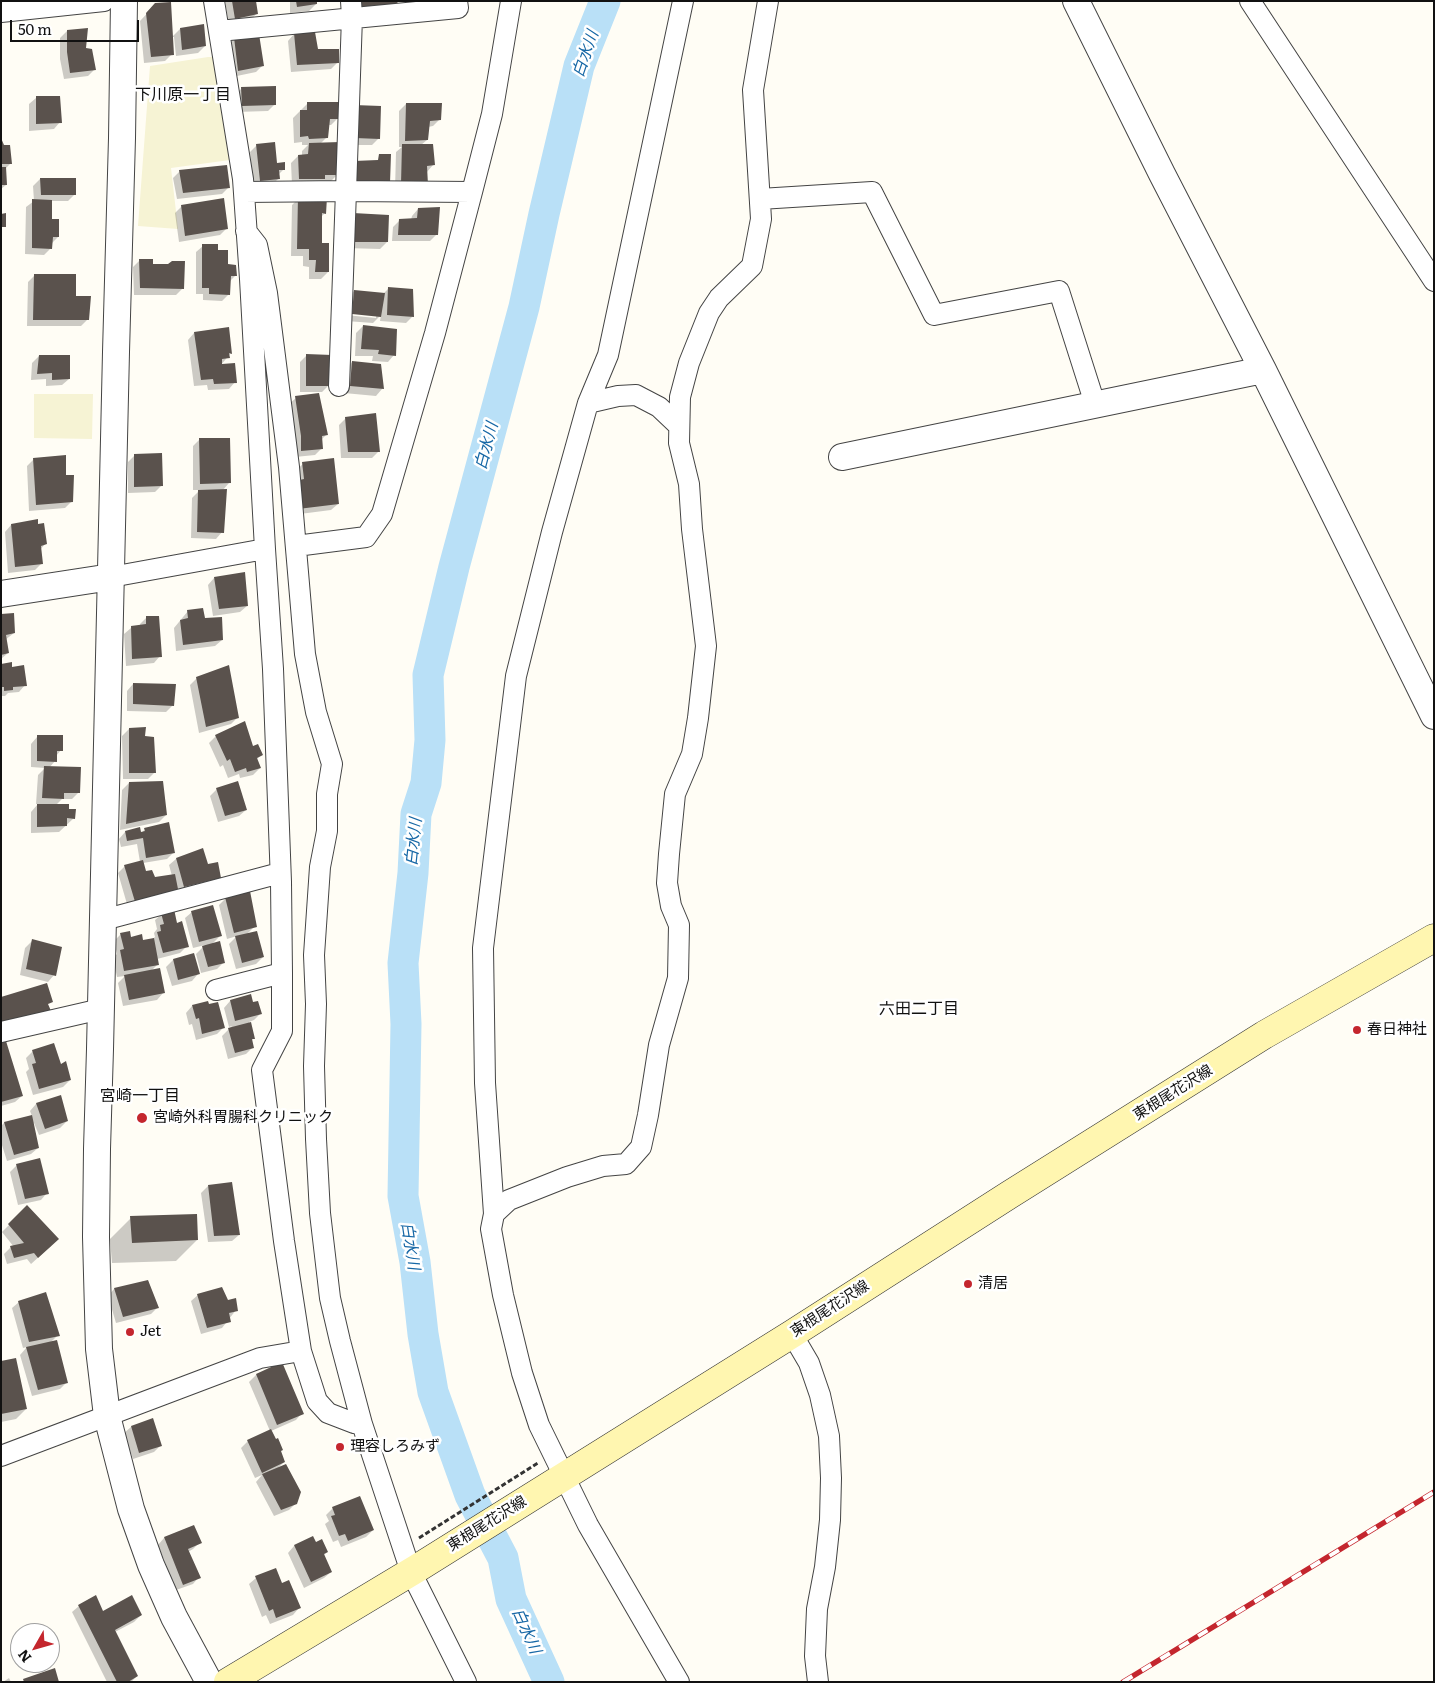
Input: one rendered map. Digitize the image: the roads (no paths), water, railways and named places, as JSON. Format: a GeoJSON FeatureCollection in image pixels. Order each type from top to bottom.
{"type":"FeatureCollection","features":[{"type":"Feature","properties":{"kind":"main road","name":"東根尾花沢線"},"geometry":{"type":"LineString","coordinates":[[228,1682],[414,1570],[554,1473],[792,1334],[1264,1035],[1434,938]]}},
{"type":"Feature","properties":{"kind":"street"},"geometry":{"type":"LineString","coordinates":[[1,12],[104,1]]}},
{"type":"Feature","properties":{"kind":"street"},"geometry":{"type":"LineString","coordinates":[[124,1],[101,1009],[96,1148],[99,1349],[107,1416],[131,1509],[151,1566],[174,1616],[209,1682]]}},
{"type":"Feature","properties":{"kind":"street"},"geometry":{"type":"LineString","coordinates":[[214,1],[244,192],[273,669],[280,873],[282,1030],[262,1070],[284,1241],[301,1351],[317,1401],[328,1413],[354,1423],[362,1424]]}},
{"type":"Feature","properties":{"kind":"street"},"geometry":{"type":"LineString","coordinates":[[218,31],[351,9],[458,8],[458,1]]}},
{"type":"Feature","properties":{"kind":"street"},"geometry":{"type":"LineString","coordinates":[[296,546],[366,537],[382,514],[435,333],[492,114],[511,1]]}},
{"type":"Feature","properties":{"kind":"street"},"geometry":{"type":"LineString","coordinates":[[678,1682],[588,1525],[554,1473],[522,1373],[503,1295],[491,1229],[494,1214],[485,1083],[483,948],[516,676],[552,532],[588,403],[608,355],[683,1]]}},
{"type":"Feature","properties":{"kind":"street"},"geometry":{"type":"LineString","coordinates":[[494,1214],[509,1200],[545,1185],[603,1166],[626,1164],[641,1147],[659,1045],[678,978],[679,925],[671,906],[667,883],[669,854],[675,794],[692,754],[706,646],[692,529],[689,484],[679,444],[680,397],[689,363],[709,313],[719,298],[752,266],[761,218],[754,90],[768,1]]}},
{"type":"Feature","properties":{"kind":"street"},"geometry":{"type":"LineString","coordinates":[[1076,1],[1263,370],[1434,716]]}},
{"type":"Feature","properties":{"kind":"street"},"geometry":{"type":"LineString","coordinates":[[1250,1],[1434,281]]}},
{"type":"Feature","properties":{"kind":"street"},"geometry":{"type":"LineString","coordinates":[[339,386],[351,9]]}},
{"type":"Feature","properties":{"kind":"street"},"geometry":{"type":"LineString","coordinates":[[244,192],[472,192]]}},
{"type":"Feature","properties":{"kind":"street"},"geometry":{"type":"LineString","coordinates":[[760,199],[872,192],[934,315],[1058,291],[1095,404]]}},
{"type":"Feature","properties":{"kind":"street"},"geometry":{"type":"LineString","coordinates":[[246,231],[256,245],[267,293],[289,467],[305,654],[316,712],[332,764],[327,794],[327,831],[320,867],[314,955],[316,1139],[320,1213],[330,1298],[362,1424],[414,1570],[466,1682]]}},
{"type":"Feature","properties":{"kind":"street"},"geometry":{"type":"LineString","coordinates":[[842,457],[1263,370]]}},
{"type":"Feature","properties":{"kind":"street"},"geometry":{"type":"LineString","coordinates":[[588,403],[618,396],[636,395],[659,407],[678,425]]}},
{"type":"Feature","properties":{"kind":"street"},"geometry":{"type":"LineString","coordinates":[[1,594],[265,549]]}},
{"type":"Feature","properties":{"kind":"street"},"geometry":{"type":"LineString","coordinates":[[103,920],[280,873]]}},
{"type":"Feature","properties":{"kind":"street"},"geometry":{"type":"LineString","coordinates":[[216,990],[282,973]]}},
{"type":"Feature","properties":{"kind":"street"},"geometry":{"type":"LineString","coordinates":[[1,1032],[101,1009]]}},
{"type":"Feature","properties":{"kind":"street"},"geometry":{"type":"LineString","coordinates":[[792,1334],[808,1364],[820,1395],[829,1436],[830,1520],[826,1567],[817,1608],[814,1656],[818,1682]]}},
{"type":"Feature","properties":{"kind":"street"},"geometry":{"type":"LineString","coordinates":[[1,1456],[260,1358],[301,1351]]}},
{"type":"Feature","properties":{"kind":"waterway","name":"白水川"},"geometry":{"type":"LineString","coordinates":[[549,1682],[511,1599],[503,1558],[470,1495],[433,1392],[423,1334],[415,1262],[403,1196],[406,1024],[403,963],[413,873],[416,814],[426,783],[430,740],[428,675],[454,567],[524,307],[579,66],[605,1]]}},
{"type":"Feature","properties":{"kind":"railway"},"geometry":{"type":"LineString","coordinates":[[1123,1682],[1434,1492]]}},
{"type":"Feature","properties":{"kind":"place","name":"春日神社"},"geometry":{"type":"Point","coordinates":[1357,1030]}},
{"type":"Feature","properties":{"kind":"place","name":"宮崎外科胃腸科クリニック"},"geometry":{"type":"Point","coordinates":[142,1118]}},
{"type":"Feature","properties":{"kind":"place","name":"清居"},"geometry":{"type":"Point","coordinates":[968,1284]}},
{"type":"Feature","properties":{"kind":"place","name":"Jet"},"geometry":{"type":"Point","coordinates":[130,1332]}},
{"type":"Feature","properties":{"kind":"place","name":"理容しろみず"},"geometry":{"type":"Point","coordinates":[340,1447]}},
{"type":"Feature","properties":{"kind":"district","name":"下川原一丁目"},"geometry":{"type":"Point","coordinates":[183,95]}},
{"type":"Feature","properties":{"kind":"district","name":"六田二丁目"},"geometry":{"type":"Point","coordinates":[919,1009]}},
{"type":"Feature","properties":{"kind":"district","name":"宮崎一丁目"},"geometry":{"type":"Point","coordinates":[140,1096]}}]}
